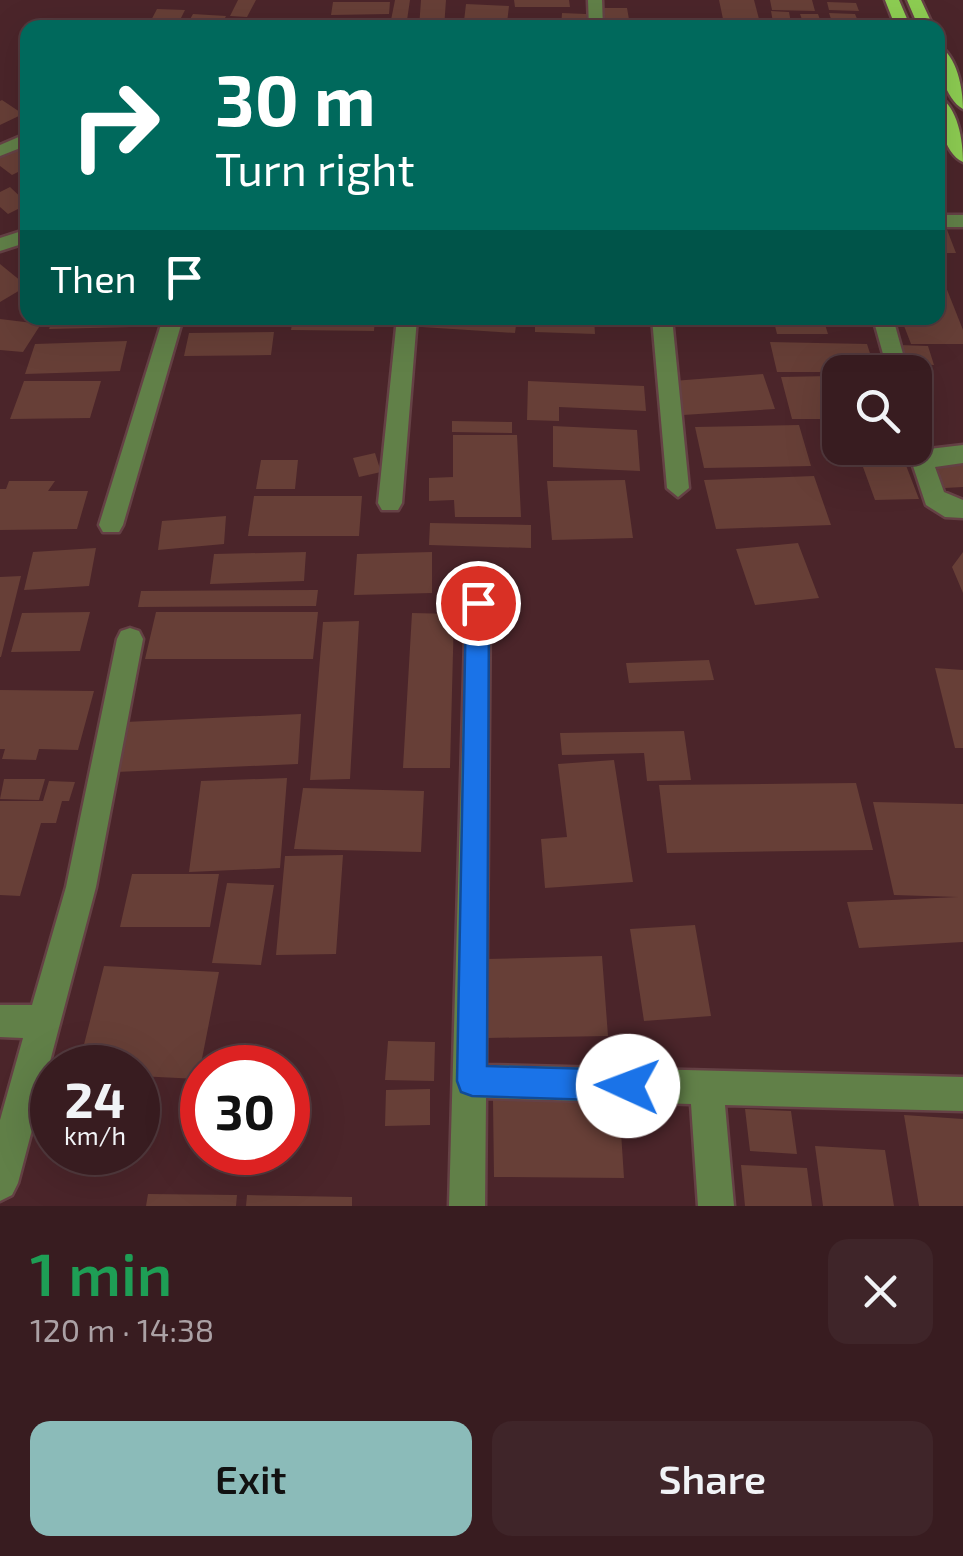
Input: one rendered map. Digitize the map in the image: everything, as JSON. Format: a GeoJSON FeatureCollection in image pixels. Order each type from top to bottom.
{"type":"FeatureCollection","features":[{"type":"Feature","properties":{"kind":"main road"},"geometry":{"type":"LineString","coordinates":[[945,65],[963,103]]}},
{"type":"Feature","properties":{"kind":"main road"},"geometry":{"type":"LineString","coordinates":[[945,117],[963,158]]}},
{"type":"Feature","properties":{"kind":"street"},"geometry":{"type":"LineString","coordinates":[[111,524],[172,325]]}},
{"type":"Feature","properties":{"kind":"street"},"geometry":{"type":"LineString","coordinates":[[390,503],[406,325]]}},
{"type":"Feature","properties":{"kind":"street"},"geometry":{"type":"LineString","coordinates":[[663,325],[678,488]]}},
{"type":"Feature","properties":{"kind":"street"},"geometry":{"type":"LineString","coordinates":[[885,325],[893,355]]}},
{"type":"Feature","properties":{"kind":"street"},"geometry":{"type":"LineString","coordinates":[[963,454],[936,455],[923,463],[934,498],[953,510],[963,509]]}},
{"type":"Feature","properties":{"kind":"street"},"geometry":{"type":"LineString","coordinates":[[467,1206],[478,603]]}},
{"type":"Feature","properties":{"kind":"street"},"geometry":{"type":"LineString","coordinates":[[0,1183],[80,887],[130,639]]}},
{"type":"Feature","properties":{"kind":"street"},"geometry":{"type":"LineString","coordinates":[[0,1021],[46,1022]]}},
{"type":"Feature","properties":{"kind":"street"},"geometry":{"type":"LineString","coordinates":[[472,1081],[963,1094]]}},
{"type":"Feature","properties":{"kind":"street"},"geometry":{"type":"LineString","coordinates":[[707,1088],[716,1206]]}},
{"type":"Feature","properties":{"kind":"building"},"geometry":{"type":"Polygon","coordinates":[[[238,0],[256,0],[247,17],[230,16],[238,0]]]}},
{"type":"Feature","properties":{"kind":"building"},"geometry":{"type":"Polygon","coordinates":[[[395,0],[410,0],[407,20],[391,20],[395,0]]]}},
{"type":"Feature","properties":{"kind":"building"},"geometry":{"type":"Polygon","coordinates":[[[421,0],[446,0],[445,20],[420,20],[421,0]]]}},
{"type":"Feature","properties":{"kind":"building"},"geometry":{"type":"Polygon","coordinates":[[[514,0],[569,0],[570,7],[515,7],[514,0]]]}},
{"type":"Feature","properties":{"kind":"building"},"geometry":{"type":"Polygon","coordinates":[[[719,0],[754,0],[759,19],[723,19],[719,0]]]}},
{"type":"Feature","properties":{"kind":"building"},"geometry":{"type":"Polygon","coordinates":[[[770,0],[812,0],[815,11],[772,10],[770,0]]]}},
{"type":"Feature","properties":{"kind":"building"},"geometry":{"type":"Polygon","coordinates":[[[333,2],[390,2],[389,14],[331,15],[333,2]]]}},
{"type":"Feature","properties":{"kind":"building"},"geometry":{"type":"Polygon","coordinates":[[[827,2],[856,3],[859,11],[829,10],[827,2]]]}},
{"type":"Feature","properties":{"kind":"building"},"geometry":{"type":"Polygon","coordinates":[[[466,4],[509,6],[507,20],[464,20],[466,4]]]}},
{"type":"Feature","properties":{"kind":"building"},"geometry":{"type":"Polygon","coordinates":[[[601,8],[627,8],[629,20],[602,20],[601,8]]]}},
{"type":"Feature","properties":{"kind":"building"},"geometry":{"type":"Polygon","coordinates":[[[157,9],[185,10],[180,20],[151,20],[157,9]]]}},
{"type":"Feature","properties":{"kind":"building"},"geometry":{"type":"Polygon","coordinates":[[[771,11],[789,12],[790,20],[773,20],[771,11]]]}},
{"type":"Feature","properties":{"kind":"building"},"geometry":{"type":"Polygon","coordinates":[[[562,13],[586,14],[586,20],[562,20],[562,13]]]}},
{"type":"Feature","properties":{"kind":"building"},"geometry":{"type":"Polygon","coordinates":[[[829,13],[855,14],[858,20],[831,20],[829,13]]]}},
{"type":"Feature","properties":{"kind":"building"},"geometry":{"type":"Polygon","coordinates":[[[193,14],[226,16],[224,20],[190,20],[193,14]]]}},
{"type":"Feature","properties":{"kind":"building"},"geometry":{"type":"Polygon","coordinates":[[[800,14],[818,14],[820,20],[802,20],[800,14]]]}},
{"type":"Feature","properties":{"kind":"building"},"geometry":{"type":"Polygon","coordinates":[[[0,101],[20,112],[20,115],[0,125],[0,101]]]}},
{"type":"Feature","properties":{"kind":"building"},"geometry":{"type":"Polygon","coordinates":[[[15,148],[20,151],[20,171],[12,175],[0,166],[0,155],[15,148]]]}},
{"type":"Feature","properties":{"kind":"building"},"geometry":{"type":"Polygon","coordinates":[[[10,187],[20,196],[20,208],[8,214],[0,207],[0,192],[10,187]]]}},
{"type":"Feature","properties":{"kind":"building"},"geometry":{"type":"Polygon","coordinates":[[[945,227],[946,227],[956,253],[945,253],[945,227]]]}},
{"type":"Feature","properties":{"kind":"building"},"geometry":{"type":"Polygon","coordinates":[[[0,264],[20,280],[20,290],[0,302],[0,264]]]}},
{"type":"Feature","properties":{"kind":"building"},"geometry":{"type":"Polygon","coordinates":[[[945,285],[963,330],[963,344],[911,344],[904,325],[945,325],[945,285]]]}},
{"type":"Feature","properties":{"kind":"building"},"geometry":{"type":"Polygon","coordinates":[[[0,319],[40,325],[23,352],[0,350],[0,319]]]}},
{"type":"Feature","properties":{"kind":"building"},"geometry":{"type":"Polygon","coordinates":[[[50,325],[132,325],[132,327],[49,329],[50,325]]]}},
{"type":"Feature","properties":{"kind":"building"},"geometry":{"type":"Polygon","coordinates":[[[292,325],[374,325],[374,331],[291,330],[292,325]]]}},
{"type":"Feature","properties":{"kind":"building"},"geometry":{"type":"Polygon","coordinates":[[[422,325],[516,325],[515,333],[422,325]]]}},
{"type":"Feature","properties":{"kind":"building"},"geometry":{"type":"Polygon","coordinates":[[[535,325],[594,325],[595,334],[535,332],[535,325]]]}},
{"type":"Feature","properties":{"kind":"building"},"geometry":{"type":"Polygon","coordinates":[[[775,325],[825,325],[828,334],[777,334],[775,325]]]}},
{"type":"Feature","properties":{"kind":"building"},"geometry":{"type":"Polygon","coordinates":[[[274,332],[271,355],[184,356],[189,333],[274,332]]]}},
{"type":"Feature","properties":{"kind":"building"},"geometry":{"type":"Polygon","coordinates":[[[127,341],[120,371],[25,374],[35,344],[127,341]]]}},
{"type":"Feature","properties":{"kind":"building"},"geometry":{"type":"Polygon","coordinates":[[[770,342],[867,344],[871,355],[822,355],[822,372],[777,372],[770,342]]]}},
{"type":"Feature","properties":{"kind":"building"},"geometry":{"type":"Polygon","coordinates":[[[898,345],[928,346],[931,355],[901,355],[898,345]]]}},
{"type":"Feature","properties":{"kind":"building"},"geometry":{"type":"Polygon","coordinates":[[[763,374],[775,409],[683,415],[673,381],[763,374]]]}},
{"type":"Feature","properties":{"kind":"building"},"geometry":{"type":"Polygon","coordinates":[[[822,376],[822,419],[792,419],[781,377],[822,376]]]}},
{"type":"Feature","properties":{"kind":"building"},"geometry":{"type":"Polygon","coordinates":[[[24,381],[101,381],[90,418],[10,419],[24,381]]]}},
{"type":"Feature","properties":{"kind":"building"},"geometry":{"type":"Polygon","coordinates":[[[528,381],[644,386],[646,411],[559,407],[559,421],[527,420],[528,381]]]}},
{"type":"Feature","properties":{"kind":"building"},"geometry":{"type":"Polygon","coordinates":[[[452,421],[512,422],[512,433],[452,432],[452,421]]]}},
{"type":"Feature","properties":{"kind":"building"},"geometry":{"type":"Polygon","coordinates":[[[799,425],[811,466],[704,468],[695,427],[799,425]]]}},
{"type":"Feature","properties":{"kind":"building"},"geometry":{"type":"Polygon","coordinates":[[[553,426],[637,430],[640,471],[553,467],[553,426]]]}},
{"type":"Feature","properties":{"kind":"building"},"geometry":{"type":"Polygon","coordinates":[[[453,435],[517,435],[521,517],[455,517],[454,500],[429,501],[429,478],[453,477],[453,435]]]}},
{"type":"Feature","properties":{"kind":"building"},"geometry":{"type":"Polygon","coordinates":[[[375,453],[381,472],[359,477],[353,458],[375,453]]]}},
{"type":"Feature","properties":{"kind":"building"},"geometry":{"type":"Polygon","coordinates":[[[261,460],[298,460],[295,489],[256,489],[261,460]]]}},
{"type":"Feature","properties":{"kind":"building"},"geometry":{"type":"Polygon","coordinates":[[[963,463],[963,487],[945,488],[934,465],[963,463]]]}},
{"type":"Feature","properties":{"kind":"building"},"geometry":{"type":"Polygon","coordinates":[[[862,465],[906,465],[919,499],[875,500],[862,465]]]}},
{"type":"Feature","properties":{"kind":"building"},"geometry":{"type":"Polygon","coordinates":[[[814,476],[831,525],[716,529],[704,480],[814,476]]]}},
{"type":"Feature","properties":{"kind":"building"},"geometry":{"type":"Polygon","coordinates":[[[625,480],[633,538],[552,540],[547,481],[625,480]]]}},
{"type":"Feature","properties":{"kind":"building"},"geometry":{"type":"Polygon","coordinates":[[[9,481],[55,481],[48,491],[88,491],[77,529],[0,530],[0,489],[6,489],[9,481]]]}},
{"type":"Feature","properties":{"kind":"building"},"geometry":{"type":"Polygon","coordinates":[[[254,496],[362,496],[359,536],[248,536],[254,496]]]}},
{"type":"Feature","properties":{"kind":"building"},"geometry":{"type":"Polygon","coordinates":[[[226,516],[224,544],[158,550],[162,521],[226,516]]]}},
{"type":"Feature","properties":{"kind":"building"},"geometry":{"type":"Polygon","coordinates":[[[430,523],[531,525],[531,548],[429,545],[430,523]]]}},
{"type":"Feature","properties":{"kind":"building"},"geometry":{"type":"Polygon","coordinates":[[[798,543],[819,598],[755,605],[736,549],[798,543]]]}},
{"type":"Feature","properties":{"kind":"building"},"geometry":{"type":"Polygon","coordinates":[[[96,548],[89,586],[24,590],[33,552],[96,548]]]}},
{"type":"Feature","properties":{"kind":"building"},"geometry":{"type":"Polygon","coordinates":[[[306,552],[304,581],[210,584],[214,554],[306,552]]]}},
{"type":"Feature","properties":{"kind":"building"},"geometry":{"type":"Polygon","coordinates":[[[432,552],[432,593],[354,595],[357,554],[432,552]]]}},
{"type":"Feature","properties":{"kind":"building"},"geometry":{"type":"Polygon","coordinates":[[[963,552],[963,593],[952,567],[963,552]]]}},
{"type":"Feature","properties":{"kind":"building"},"geometry":{"type":"Polygon","coordinates":[[[21,576],[1,657],[0,657],[0,577],[21,576]]]}},
{"type":"Feature","properties":{"kind":"building"},"geometry":{"type":"Polygon","coordinates":[[[318,590],[316,606],[138,607],[141,591],[318,590]]]}},
{"type":"Feature","properties":{"kind":"building"},"geometry":{"type":"Polygon","coordinates":[[[90,612],[80,651],[11,652],[22,613],[90,612]]]}},
{"type":"Feature","properties":{"kind":"building"},"geometry":{"type":"Polygon","coordinates":[[[156,612],[318,612],[313,659],[145,659],[156,612]]]}},
{"type":"Feature","properties":{"kind":"building"},"geometry":{"type":"Polygon","coordinates":[[[412,613],[454,614],[450,768],[403,768],[412,613]]]}},
{"type":"Feature","properties":{"kind":"building"},"geometry":{"type":"Polygon","coordinates":[[[359,621],[350,779],[310,780],[323,622],[359,621]]]}},
{"type":"Feature","properties":{"kind":"building"},"geometry":{"type":"Polygon","coordinates":[[[709,660],[714,680],[629,683],[626,663],[709,660]]]}},
{"type":"Feature","properties":{"kind":"building"},"geometry":{"type":"Polygon","coordinates":[[[935,668],[963,670],[963,748],[955,748],[935,668]]]}},
{"type":"Feature","properties":{"kind":"building"},"geometry":{"type":"Polygon","coordinates":[[[0,690],[94,691],[78,750],[39,749],[36,760],[2,759],[5,749],[0,749],[0,690]]]}},
{"type":"Feature","properties":{"kind":"building"},"geometry":{"type":"Polygon","coordinates":[[[301,714],[298,764],[116,772],[125,722],[301,714]]]}},
{"type":"Feature","properties":{"kind":"building"},"geometry":{"type":"Polygon","coordinates":[[[684,731],[691,780],[647,781],[644,753],[562,755],[560,733],[684,731]]]}},
{"type":"Feature","properties":{"kind":"building"},"geometry":{"type":"Polygon","coordinates":[[[614,760],[633,882],[545,888],[541,839],[567,837],[558,764],[614,760]]]}},
{"type":"Feature","properties":{"kind":"building"},"geometry":{"type":"Polygon","coordinates":[[[287,778],[280,868],[189,872],[201,781],[287,778]]]}},
{"type":"Feature","properties":{"kind":"building"},"geometry":{"type":"Polygon","coordinates":[[[4,779],[45,779],[39,800],[0,799],[4,779]]]}},
{"type":"Feature","properties":{"kind":"building"},"geometry":{"type":"Polygon","coordinates":[[[49,781],[75,782],[69,801],[62,801],[56,823],[41,823],[20,896],[0,895],[0,801],[43,801],[49,781]]]}},
{"type":"Feature","properties":{"kind":"building"},"geometry":{"type":"Polygon","coordinates":[[[856,783],[873,850],[667,853],[659,785],[856,783]]]}},
{"type":"Feature","properties":{"kind":"building"},"geometry":{"type":"Polygon","coordinates":[[[303,788],[424,791],[421,852],[294,849],[303,788]]]}},
{"type":"Feature","properties":{"kind":"building"},"geometry":{"type":"Polygon","coordinates":[[[873,802],[963,804],[963,942],[859,948],[847,902],[958,897],[894,895],[873,802]]]}},
{"type":"Feature","properties":{"kind":"building"},"geometry":{"type":"Polygon","coordinates":[[[343,855],[336,954],[276,955],[285,856],[343,855]]]}},
{"type":"Feature","properties":{"kind":"building"},"geometry":{"type":"Polygon","coordinates":[[[132,874],[219,874],[210,927],[120,927],[132,874]]]}},
{"type":"Feature","properties":{"kind":"building"},"geometry":{"type":"Polygon","coordinates":[[[227,883],[274,885],[261,965],[212,963],[227,883]]]}},
{"type":"Feature","properties":{"kind":"building"},"geometry":{"type":"Polygon","coordinates":[[[695,925],[711,1016],[644,1021],[630,929],[695,925]]]}},
{"type":"Feature","properties":{"kind":"building"},"geometry":{"type":"Polygon","coordinates":[[[602,956],[608,1036],[487,1038],[486,959],[602,956]]]}},
{"type":"Feature","properties":{"kind":"building"},"geometry":{"type":"Polygon","coordinates":[[[104,966],[219,972],[205,1045],[180,1045],[180,1078],[160,1077],[160,1045],[84,1045],[104,966]]]}},
{"type":"Feature","properties":{"kind":"building"},"geometry":{"type":"Polygon","coordinates":[[[388,1041],[435,1042],[434,1081],[385,1080],[388,1041]]]}},
{"type":"Feature","properties":{"kind":"building"},"geometry":{"type":"Polygon","coordinates":[[[430,1089],[430,1125],[385,1126],[386,1090],[430,1089]]]}},
{"type":"Feature","properties":{"kind":"building"},"geometry":{"type":"Polygon","coordinates":[[[493,1100],[619,1101],[624,1178],[494,1177],[493,1100]]]}},
{"type":"Feature","properties":{"kind":"building"},"geometry":{"type":"Polygon","coordinates":[[[745,1109],[791,1111],[797,1154],[750,1151],[745,1109]]]}},
{"type":"Feature","properties":{"kind":"building"},"geometry":{"type":"Polygon","coordinates":[[[904,1115],[963,1119],[963,1206],[919,1206],[904,1115]]]}},
{"type":"Feature","properties":{"kind":"building"},"geometry":{"type":"Polygon","coordinates":[[[815,1146],[885,1150],[894,1206],[823,1206],[815,1146]]]}},
{"type":"Feature","properties":{"kind":"building"},"geometry":{"type":"Polygon","coordinates":[[[741,1165],[807,1168],[812,1206],[745,1206],[741,1165]]]}},
{"type":"Feature","properties":{"kind":"building"},"geometry":{"type":"Polygon","coordinates":[[[148,1194],[237,1195],[236,1206],[146,1206],[148,1194]]]}},
{"type":"Feature","properties":{"kind":"building"},"geometry":{"type":"Polygon","coordinates":[[[247,1195],[352,1197],[352,1206],[246,1206],[247,1195]]]}},
{"type":"Feature","properties":{"kind":"route"},"geometry":{"type":"LineString","coordinates":[[478,603],[472,1081],[628,1086]]}}]}
